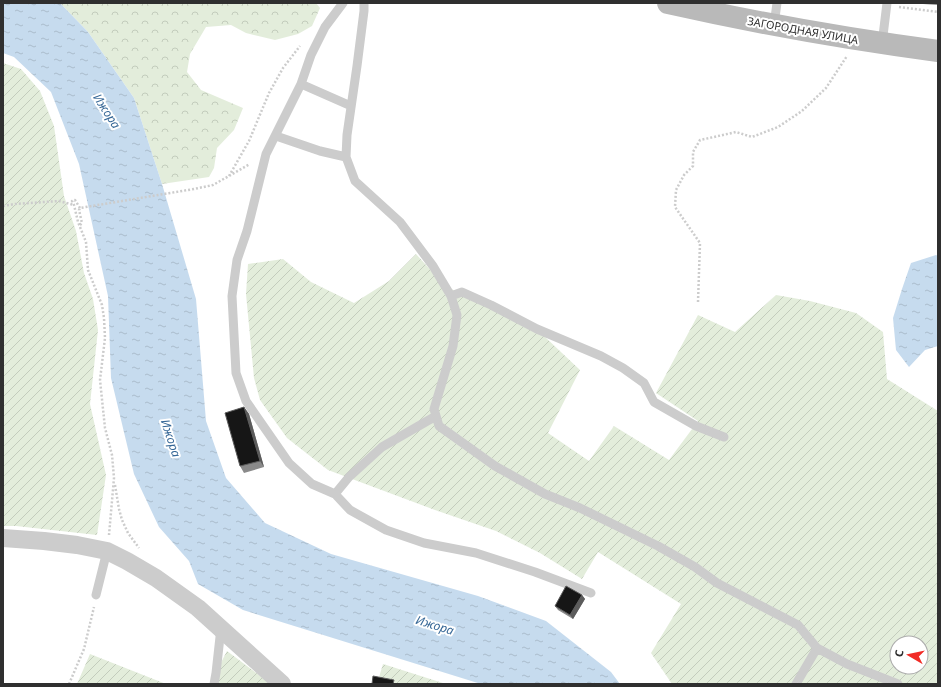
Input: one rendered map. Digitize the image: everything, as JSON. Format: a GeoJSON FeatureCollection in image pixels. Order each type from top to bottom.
{"type":"FeatureCollection","features":[{"type":"Feature","properties":{"kind":"main road","name":"ЗАГОРОДНАЯ УЛИЦА"},"geometry":{"type":"LineString","coordinates":[[668,3],[774,25],[857,40],[938,51]]}},
{"type":"Feature","properties":{"kind":"street"},"geometry":{"type":"LineString","coordinates":[[3,538],[77,545],[107,551],[127,560],[156,578],[198,608],[282,684]]}},
{"type":"Feature","properties":{"kind":"lane"},"geometry":{"type":"LineString","coordinates":[[343,3],[325,27],[301,84],[266,154],[247,231],[237,260],[232,296],[236,373],[246,401],[288,463],[312,484],[335,494],[350,510],[386,530],[424,543],[476,553],[535,572],[591,593]]}},
{"type":"Feature","properties":{"kind":"lane"},"geometry":{"type":"LineString","coordinates":[[364,3],[347,134],[346,157],[355,182],[400,222],[433,266],[451,296],[456,315],[453,346],[434,409],[439,426],[495,466],[545,494],[580,508],[658,546],[695,567],[717,583],[798,625],[817,648],[848,664],[898,684]]}},
{"type":"Feature","properties":{"kind":"lane"},"geometry":{"type":"LineString","coordinates":[[774,25],[777,3]]}},
{"type":"Feature","properties":{"kind":"lane"},"geometry":{"type":"LineString","coordinates":[[882,44],[887,5]]}},
{"type":"Feature","properties":{"kind":"lane"},"geometry":{"type":"LineString","coordinates":[[301,84],[351,106]]}},
{"type":"Feature","properties":{"kind":"lane"},"geometry":{"type":"LineString","coordinates":[[276,136],[320,151],[346,157]]}},
{"type":"Feature","properties":{"kind":"lane"},"geometry":{"type":"LineString","coordinates":[[451,296],[462,292],[491,304],[537,329],[601,356],[623,368],[644,384],[654,402],[696,426],[724,437]]}},
{"type":"Feature","properties":{"kind":"lane"},"geometry":{"type":"LineString","coordinates":[[335,494],[349,477],[382,447],[436,416]]}},
{"type":"Feature","properties":{"kind":"lane"},"geometry":{"type":"LineString","coordinates":[[96,596],[107,551]]}},
{"type":"Feature","properties":{"kind":"lane"},"geometry":{"type":"LineString","coordinates":[[214,684],[221,628]]}},
{"type":"Feature","properties":{"kind":"lane"},"geometry":{"type":"LineString","coordinates":[[796,684],[817,648]]}},
{"type":"Feature","properties":{"kind":"path"},"geometry":{"type":"LineString","coordinates":[[887,5],[938,12]]}},
{"type":"Feature","properties":{"kind":"path"},"geometry":{"type":"LineString","coordinates":[[228,176],[249,141],[268,93],[283,68],[304,41],[325,27]]}},
{"type":"Feature","properties":{"kind":"path"},"geometry":{"type":"LineString","coordinates":[[698,302],[700,243],[675,207],[676,190],[684,175],[693,166],[693,152],[700,140],[736,132],[752,137],[778,127],[802,111],[826,88],[857,40]]}},
{"type":"Feature","properties":{"kind":"path"},"geometry":{"type":"LineString","coordinates":[[80,208],[213,185],[266,154]]}},
{"type":"Feature","properties":{"kind":"path"},"geometry":{"type":"LineString","coordinates":[[80,225],[82,223],[79,210],[80,208],[75,200],[72,201],[74,205],[80,225],[86,242],[88,270],[102,305],[104,318],[105,338],[100,380],[105,428],[112,455],[119,509],[128,533],[141,552]]}},
{"type":"Feature","properties":{"kind":"path"},"geometry":{"type":"LineString","coordinates":[[3,206],[59,201],[74,205]]}},
{"type":"Feature","properties":{"kind":"path"},"geometry":{"type":"LineString","coordinates":[[107,551],[114,478]]}},
{"type":"Feature","properties":{"kind":"path"},"geometry":{"type":"LineString","coordinates":[[69,684],[84,649],[96,596]]}},
{"type":"Feature","properties":{"kind":"green space"},"geometry":{"type":"Polygon","coordinates":[[[60,3],[316,3],[320,8],[312,26],[298,34],[275,40],[246,33],[231,25],[206,27],[190,54],[187,72],[201,90],[243,108],[234,130],[217,148],[214,168],[209,177],[162,184],[134,98],[88,32],[60,3]]]}},
{"type":"Feature","properties":{"kind":"green space"},"geometry":{"type":"Polygon","coordinates":[[[3,63],[21,69],[40,91],[54,126],[64,196],[76,231],[84,273],[93,299],[98,330],[90,404],[106,475],[97,535],[16,526],[3,526],[3,63]]]}},
{"type":"Feature","properties":{"kind":"green space"},"geometry":{"type":"Polygon","coordinates":[[[416,254],[446,287],[526,319],[580,370],[548,433],[589,461],[614,426],[669,460],[698,421],[656,393],[698,315],[735,332],[776,295],[810,301],[856,313],[883,332],[887,379],[938,411],[938,684],[672,684],[651,653],[681,604],[598,552],[582,579],[540,553],[496,531],[328,470],[287,438],[260,400],[254,378],[246,294],[248,264],[283,259],[311,282],[354,303],[389,281],[416,254]]]}},
{"type":"Feature","properties":{"kind":"green space"},"geometry":{"type":"Polygon","coordinates":[[[227,651],[271,684],[210,684],[227,651]]]}},
{"type":"Feature","properties":{"kind":"green space"},"geometry":{"type":"Polygon","coordinates":[[[90,654],[166,684],[77,684],[90,654]]]}},
{"type":"Feature","properties":{"kind":"green space"},"geometry":{"type":"Polygon","coordinates":[[[383,664],[446,684],[377,684],[383,664]]]}},
{"type":"Feature","properties":{"kind":"water","name":"Ижора"},"geometry":{"type":"Polygon","coordinates":[[[3,3],[60,3],[88,32],[134,98],[162,184],[196,299],[206,421],[226,478],[265,523],[331,554],[478,596],[546,621],[611,672],[620,684],[481,684],[243,610],[198,584],[189,561],[159,527],[134,474],[111,378],[108,296],[79,164],[51,92],[14,57],[3,53],[3,3]]]}},
{"type":"Feature","properties":{"kind":"water"},"geometry":{"type":"Polygon","coordinates":[[[936,255],[938,256],[938,346],[925,350],[909,367],[896,350],[893,318],[911,263],[936,255]]]}},
{"type":"Feature","properties":{"kind":"building"},"geometry":{"type":"Polygon","coordinates":[[[244,407],[260,461],[240,466],[225,413],[244,407]]]}},
{"type":"Feature","properties":{"kind":"building"},"geometry":{"type":"Polygon","coordinates":[[[566,586],[582,595],[570,615],[555,606],[566,586]]]}},
{"type":"Feature","properties":{"kind":"building"},"geometry":{"type":"Polygon","coordinates":[[[373,676],[394,680],[393,684],[372,684],[373,676]]]}}]}
